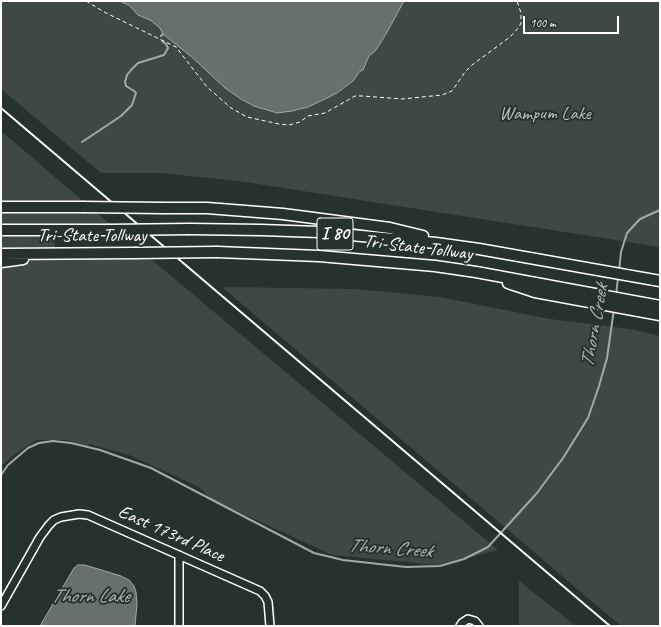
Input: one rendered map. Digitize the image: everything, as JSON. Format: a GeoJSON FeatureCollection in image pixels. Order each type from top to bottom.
{"type":"FeatureCollection","features":[{"type":"Feature","properties":{"kind":"highway"},"geometry":{"type":"LineString","coordinates":[[1,207],[206,208],[240,210],[390,228],[480,249]]}},
{"type":"Feature","properties":{"kind":"highway","name":"Tri-State Tollway"},"geometry":{"type":"LineString","coordinates":[[1,230],[261,230],[340,234],[428,242],[480,249],[658,281]]}},
{"type":"Feature","properties":{"kind":"highway","name":"Tri-State Tollway"},"geometry":{"type":"LineString","coordinates":[[1,254],[217,252],[357,258],[476,272],[535,292],[582,296],[656,310]]}},
{"type":"Feature","properties":{"kind":"highway"},"geometry":{"type":"LineString","coordinates":[[1,262],[75,254]]}},
{"type":"Feature","properties":{"kind":"street","name":"East 173rd Place"},"geometry":{"type":"LineString","coordinates":[[1,606],[45,530],[54,520],[73,514],[88,515],[260,591],[268,602],[270,626]]}},
{"type":"Feature","properties":{"kind":"street"},"geometry":{"type":"LineString","coordinates":[[179,555],[180,626]]}},
{"type":"Feature","properties":{"kind":"street"},"geometry":{"type":"LineString","coordinates":[[460,626],[468,619],[475,621],[479,626]]}},
{"type":"Feature","properties":{"kind":"path"},"geometry":{"type":"LineString","coordinates":[[86,1],[106,13],[176,47],[207,87],[220,99],[247,117],[289,125],[300,122],[308,116],[325,113],[355,96],[402,99],[442,95],[452,91],[465,72],[472,65],[510,37],[519,27],[521,23],[521,13],[517,1]]}},
{"type":"Feature","properties":{"kind":"green space","name":"Wampum Lake"},"geometry":{"type":"Polygon","coordinates":[[[1,1],[119,1],[129,5],[138,15],[147,18],[160,28],[163,34],[193,58],[225,88],[241,99],[267,111],[308,107],[337,93],[354,80],[359,72],[363,70],[369,56],[376,50],[404,1],[660,1],[660,247],[239,181],[160,173],[101,173],[1,89],[1,1]]]}},
{"type":"Feature","properties":{"kind":"green space"},"geometry":{"type":"Polygon","coordinates":[[[1,131],[111,225],[55,226],[55,259],[152,260],[498,550],[438,565],[332,555],[211,499],[199,487],[129,455],[90,444],[87,446],[68,440],[36,440],[10,458],[1,467],[1,131]]]}},
{"type":"Feature","properties":{"kind":"green space"},"geometry":{"type":"Polygon","coordinates":[[[222,287],[356,289],[440,297],[550,319],[630,329],[660,336],[660,626],[621,626],[222,287]]]}},
{"type":"Feature","properties":{"kind":"green space"},"geometry":{"type":"Polygon","coordinates":[[[519,581],[576,626],[519,626],[519,581]]]}},
{"type":"Feature","properties":{"kind":"water"},"geometry":{"type":"Polygon","coordinates":[[[119,1],[404,1],[376,50],[369,56],[363,70],[359,72],[354,80],[337,93],[308,107],[277,113],[254,106],[225,88],[193,58],[163,34],[160,28],[150,20],[138,15],[129,5],[119,1]]]}},
{"type":"Feature","properties":{"kind":"water","name":"Thorn Lake"},"geometry":{"type":"Polygon","coordinates":[[[78,565],[85,565],[121,576],[129,580],[134,586],[136,592],[137,604],[135,626],[40,626],[74,568],[78,565]]]}},
{"type":"Feature","properties":{"kind":"waterway"},"geometry":{"type":"LineString","coordinates":[[82,142],[121,116],[132,105],[136,93],[126,86],[125,82],[127,75],[138,63],[164,55],[168,48],[162,41]]}},
{"type":"Feature","properties":{"kind":"waterway","name":"Thorn Creek"},"geometry":{"type":"LineString","coordinates":[[619,271],[621,252],[627,233],[640,219],[660,210]]}},
{"type":"Feature","properties":{"kind":"waterway","name":"Thorn Creek"},"geometry":{"type":"LineString","coordinates":[[616,295],[618,278]]}},
{"type":"Feature","properties":{"kind":"waterway","name":"Thorn Creek"},"geometry":{"type":"LineString","coordinates":[[1,475],[8,465],[28,448],[39,443],[53,441],[71,443],[100,450],[151,468],[314,553],[343,560],[406,567],[440,566],[464,559],[488,547],[537,493],[563,458],[588,418],[599,386],[607,358],[614,309]]}},
{"type":"Feature","properties":{"kind":"railway"},"geometry":{"type":"LineString","coordinates":[[1,108],[610,626]]}}]}
